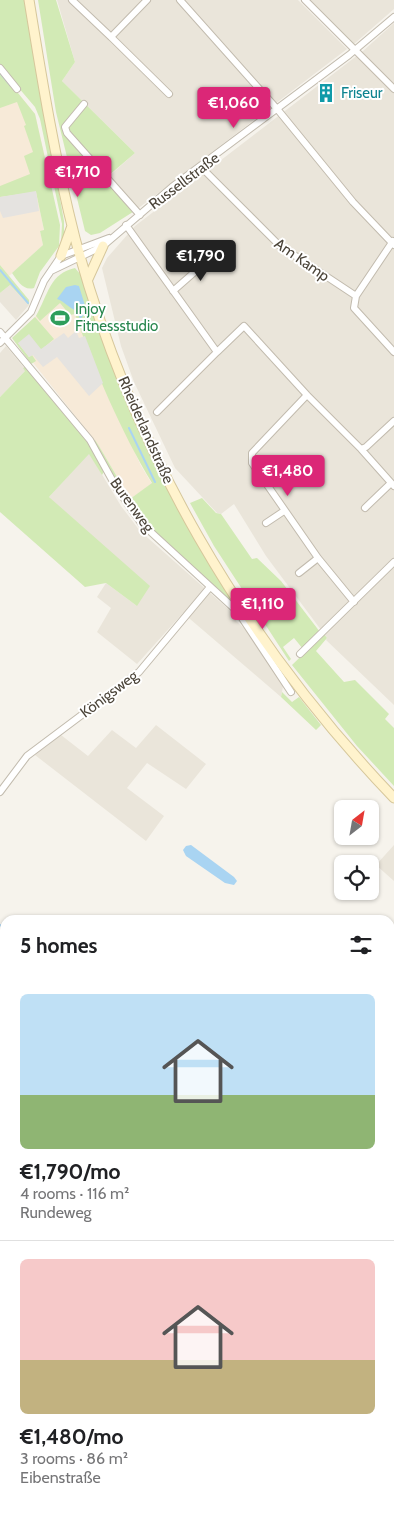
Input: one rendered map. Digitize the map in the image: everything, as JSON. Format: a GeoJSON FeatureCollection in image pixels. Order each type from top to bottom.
{"type":"FeatureCollection","features":[{"type":"Feature","properties":{"kind":"main road","name":"Rheiderlandstraße"},"geometry":{"type":"LineString","coordinates":[[29,0],[51,136],[72,226],[116,362],[142,425],[172,489],[229,589],[292,680],[336,735],[394,798]]}},
{"type":"Feature","properties":{"kind":"main road"},"geometry":{"type":"LineString","coordinates":[[61,256],[72,226]]}},
{"type":"Feature","properties":{"kind":"main road"},"geometry":{"type":"LineString","coordinates":[[88,279],[103,246]]}},
{"type":"Feature","properties":{"kind":"street"},"geometry":{"type":"LineString","coordinates":[[72,0],[169,94]]}},
{"type":"Feature","properties":{"kind":"street"},"geometry":{"type":"LineString","coordinates":[[112,37],[147,0]]}},
{"type":"Feature","properties":{"kind":"street"},"geometry":{"type":"LineString","coordinates":[[180,0],[278,110],[353,202],[393,242],[356,296],[354,308],[394,352]]}},
{"type":"Feature","properties":{"kind":"street"},"geometry":{"type":"LineString","coordinates":[[305,0],[394,88]]}},
{"type":"Feature","properties":{"kind":"street","name":"Russellstraße"},"geometry":{"type":"LineString","coordinates":[[61,256],[103,246],[172,187],[278,110],[394,17]]}},
{"type":"Feature","properties":{"kind":"street"},"geometry":{"type":"LineString","coordinates":[[0,68],[17,89]]}},
{"type":"Feature","properties":{"kind":"street","name":"Russellstraße"},"geometry":{"type":"LineString","coordinates":[[84,104],[65,127],[67,133],[140,215]]}},
{"type":"Feature","properties":{"kind":"street","name":"Am Kamp"},"geometry":{"type":"LineString","coordinates":[[201,167],[279,245],[356,296]]}},
{"type":"Feature","properties":{"kind":"street"},"geometry":{"type":"LineString","coordinates":[[126,225],[217,352]]}},
{"type":"Feature","properties":{"kind":"street","name":"Russellstraße"},"geometry":{"type":"LineString","coordinates":[[51,271],[80,253],[112,237]]}},
{"type":"Feature","properties":{"kind":"street"},"geometry":{"type":"LineString","coordinates":[[173,292],[214,255]]}},
{"type":"Feature","properties":{"kind":"street"},"geometry":{"type":"LineString","coordinates":[[3,340],[31,312],[44,281],[61,256]]}},
{"type":"Feature","properties":{"kind":"street"},"geometry":{"type":"LineString","coordinates":[[157,412],[242,327],[361,449],[392,484],[365,508]]}},
{"type":"Feature","properties":{"kind":"street","name":"Burenweg"},"geometry":{"type":"LineString","coordinates":[[0,332],[3,340],[90,440],[120,493],[141,523],[238,612],[291,692]]}},
{"type":"Feature","properties":{"kind":"street"},"geometry":{"type":"LineString","coordinates":[[307,395],[252,453],[252,463],[318,558],[354,602]]}},
{"type":"Feature","properties":{"kind":"street"},"geometry":{"type":"LineString","coordinates":[[361,449],[366,447],[394,421]]}},
{"type":"Feature","properties":{"kind":"street"},"geometry":{"type":"LineString","coordinates":[[266,523],[284,511]]}},
{"type":"Feature","properties":{"kind":"street"},"geometry":{"type":"LineString","coordinates":[[299,573],[318,558]]}},
{"type":"Feature","properties":{"kind":"street"},"geometry":{"type":"LineString","coordinates":[[300,654],[394,562]]}},
{"type":"Feature","properties":{"kind":"street","name":"Königsweg"},"geometry":{"type":"LineString","coordinates":[[0,792],[27,756],[140,672],[210,587]]}},
{"type":"Feature","properties":{"kind":"shaded area"},"geometry":{"type":"Polygon","coordinates":[[[57,0],[298,0],[347,49],[136,210],[108,177],[135,153],[62,81],[75,62],[57,0]]]}},
{"type":"Feature","properties":{"kind":"shaded area"},"geometry":{"type":"Polygon","coordinates":[[[310,0],[394,0],[394,9],[354,44],[310,0]]]}},
{"type":"Feature","properties":{"kind":"shaded area"},"geometry":{"type":"Polygon","coordinates":[[[394,23],[394,705],[326,640],[327,638],[266,556],[234,504],[221,514],[217,513],[175,468],[134,382],[121,346],[102,268],[107,258],[135,226],[363,51],[394,23]]]}},
{"type":"Feature","properties":{"kind":"shaded area"},"geometry":{"type":"Polygon","coordinates":[[[0,71],[35,114],[45,157],[27,161],[36,191],[44,231],[40,231],[43,245],[9,276],[0,265],[0,71]]]}},
{"type":"Feature","properties":{"kind":"shaded area"},"geometry":{"type":"Polygon","coordinates":[[[36,191],[39,211],[3,218],[0,211],[0,197],[36,191]]]}},
{"type":"Feature","properties":{"kind":"shaded area"},"geometry":{"type":"Polygon","coordinates":[[[64,278],[100,376],[141,466],[152,484],[130,499],[99,446],[16,341],[15,336],[36,316],[64,278]]]}},
{"type":"Feature","properties":{"kind":"shaded area"},"geometry":{"type":"Polygon","coordinates":[[[10,285],[29,305],[16,320],[0,302],[0,293],[10,285]]]}},
{"type":"Feature","properties":{"kind":"shaded area"},"geometry":{"type":"Polygon","coordinates":[[[76,331],[79,338],[85,336],[103,383],[89,396],[57,357],[43,367],[33,355],[29,357],[18,343],[29,334],[41,349],[64,333],[68,338],[76,331]]]}},
{"type":"Feature","properties":{"kind":"shaded area"},"geometry":{"type":"Polygon","coordinates":[[[6,346],[26,370],[0,397],[0,353],[6,346]]]}},
{"type":"Feature","properties":{"kind":"shaded area"},"geometry":{"type":"Polygon","coordinates":[[[89,453],[121,506],[140,531],[235,615],[236,621],[244,628],[284,681],[281,697],[183,613],[137,664],[97,632],[111,608],[97,597],[106,583],[137,606],[49,497],[89,453]]]}},
{"type":"Feature","properties":{"kind":"shaded area"},"geometry":{"type":"Polygon","coordinates":[[[156,725],[206,764],[186,789],[147,763],[127,788],[164,816],[146,841],[35,755],[61,735],[88,756],[112,730],[136,748],[156,725]]]}},
{"type":"Feature","properties":{"kind":"shaded area"},"geometry":{"type":"Polygon","coordinates":[[[394,845],[394,881],[379,868],[379,862],[394,845]]]}},
{"type":"Feature","properties":{"kind":"green space"},"geometry":{"type":"Polygon","coordinates":[[[0,0],[24,0],[64,221],[64,237],[61,243],[62,224],[40,119],[35,107],[0,66],[0,0]]]}},
{"type":"Feature","properties":{"kind":"green space"},"geometry":{"type":"Polygon","coordinates":[[[38,0],[56,0],[75,62],[62,81],[135,153],[107,177],[136,210],[100,233],[91,235],[85,231],[56,112],[38,0]]]}},
{"type":"Feature","properties":{"kind":"green space"},"geometry":{"type":"Polygon","coordinates":[[[0,71],[35,114],[60,225],[59,246],[40,272],[34,288],[30,289],[24,287],[12,273],[43,245],[40,231],[44,230],[36,192],[0,197],[0,186],[30,174],[24,156],[33,152],[24,126],[26,125],[17,102],[0,108],[0,71]]]}},
{"type":"Feature","properties":{"kind":"green space"},"geometry":{"type":"Polygon","coordinates":[[[0,265],[29,300],[29,305],[10,285],[0,293],[0,265]]]}},
{"type":"Feature","properties":{"kind":"green space"},"geometry":{"type":"Polygon","coordinates":[[[75,268],[81,275],[104,344],[172,495],[306,703],[237,609],[157,537],[134,511],[94,443],[95,440],[130,499],[152,483],[109,400],[75,314],[70,315],[60,303],[40,321],[36,316],[55,280],[60,275],[75,268]]]}},
{"type":"Feature","properties":{"kind":"green space"},"geometry":{"type":"Polygon","coordinates":[[[35,317],[54,339],[41,350],[18,343],[29,357],[32,355],[36,361],[31,364],[12,338],[35,317]]]}},
{"type":"Feature","properties":{"kind":"green space"},"geometry":{"type":"Polygon","coordinates":[[[25,367],[92,447],[105,470],[102,475],[89,454],[49,497],[150,586],[137,606],[106,583],[85,587],[0,512],[0,397],[25,371],[23,368],[25,367]]]}},
{"type":"Feature","properties":{"kind":"green space"},"geometry":{"type":"Polygon","coordinates":[[[202,498],[216,513],[221,514],[252,559],[257,558],[281,581],[320,632],[303,649],[294,638],[283,647],[291,659],[289,661],[214,546],[190,503],[202,498]]]}},
{"type":"Feature","properties":{"kind":"green space"},"geometry":{"type":"Polygon","coordinates":[[[324,634],[327,638],[316,651],[344,682],[355,680],[389,714],[385,719],[394,728],[394,786],[357,746],[292,665],[324,634]]]}},
{"type":"Feature","properties":{"kind":"green space"},"geometry":{"type":"Polygon","coordinates":[[[282,692],[292,702],[299,697],[321,725],[316,730],[281,697],[282,692]]]}},
{"type":"Feature","properties":{"kind":"water"},"geometry":{"type":"Polygon","coordinates":[[[79,286],[87,312],[80,319],[77,311],[57,299],[66,287],[79,286]]]}},
{"type":"Feature","properties":{"kind":"water"},"geometry":{"type":"Polygon","coordinates":[[[191,845],[234,877],[237,881],[234,885],[225,883],[186,856],[183,850],[186,846],[191,845]]]}},
{"type":"Feature","properties":{"kind":"waterway"},"geometry":{"type":"LineString","coordinates":[[0,73],[11,86]]}},
{"type":"Feature","properties":{"kind":"waterway"},"geometry":{"type":"LineString","coordinates":[[0,270],[28,303]]}},
{"type":"Feature","properties":{"kind":"waterway"},"geometry":{"type":"LineString","coordinates":[[129,428],[155,482]]}},
{"type":"Feature","properties":{"kind":"place","name":"Friseur"},"geometry":{"type":"Point","coordinates":[326,93]}},
{"type":"Feature","properties":{"kind":"place","name":"Injoy Fitnessstudio"},"geometry":{"type":"Point","coordinates":[60,318]}}]}
